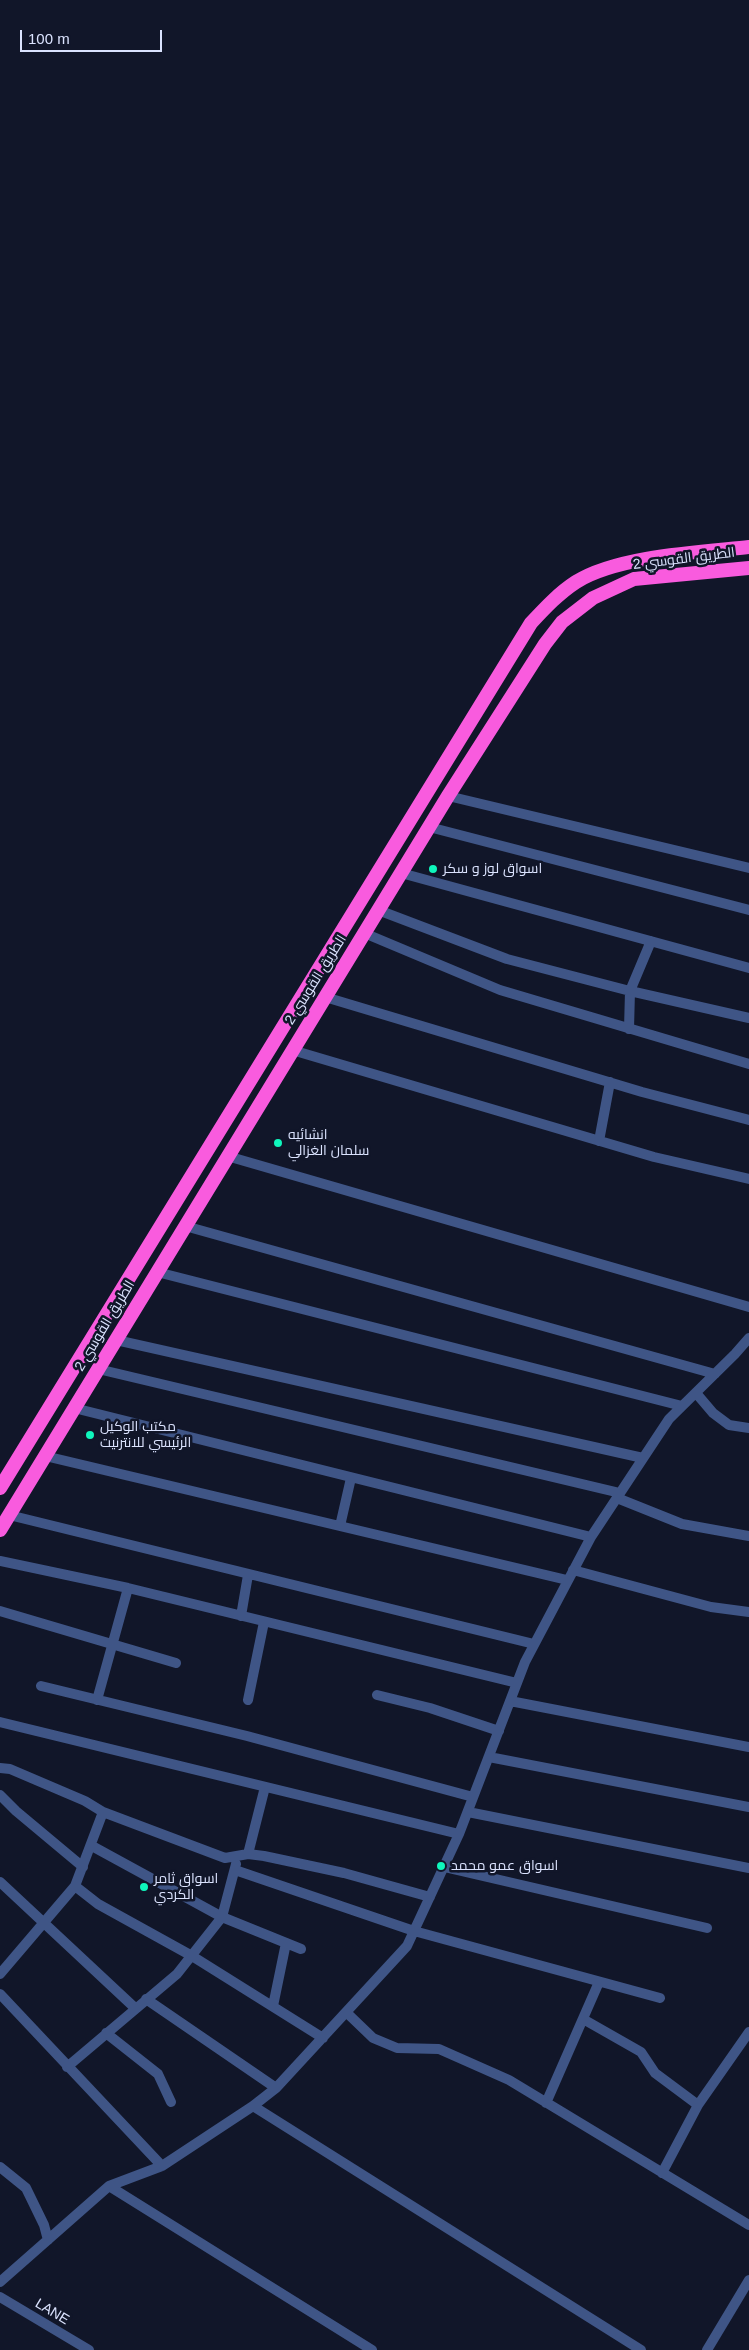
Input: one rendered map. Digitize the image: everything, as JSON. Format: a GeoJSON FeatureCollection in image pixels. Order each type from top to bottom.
{"type":"FeatureCollection","features":[{"type":"Feature","properties":{"kind":"highway","name":"الطريق القوسي 2"},"geometry":{"type":"LineString","coordinates":[[0,1488],[531,623],[557,595],[594,572],[628,562],[749,547]]}},
{"type":"Feature","properties":{"kind":"highway","name":"الطريق القوسي 2"},"geometry":{"type":"LineString","coordinates":[[0,1530],[429,826],[545,644],[562,622],[593,598],[634,579],[749,568]]}},
{"type":"Feature","properties":{"kind":"highway"},"geometry":{"type":"LineString","coordinates":[[215,1138],[230,1153]]}},
{"type":"Feature","properties":{"kind":"highway"},"geometry":{"type":"LineString","coordinates":[[199,1164],[207,1166],[216,1176]]}},
{"type":"Feature","properties":{"kind":"street"},"geometry":{"type":"LineString","coordinates":[[448,796],[749,868]]}},
{"type":"Feature","properties":{"kind":"street"},"geometry":{"type":"LineString","coordinates":[[429,826],[749,910]]}},
{"type":"Feature","properties":{"kind":"street"},"geometry":{"type":"LineString","coordinates":[[401,873],[749,968]]}},
{"type":"Feature","properties":{"kind":"street"},"geometry":{"type":"LineString","coordinates":[[378,910],[507,960],[749,1018]]}},
{"type":"Feature","properties":{"kind":"street"},"geometry":{"type":"LineString","coordinates":[[364,933],[500,990],[749,1064]]}},
{"type":"Feature","properties":{"kind":"street"},"geometry":{"type":"LineString","coordinates":[[629,1029],[630,991],[651,941]]}},
{"type":"Feature","properties":{"kind":"street"},"geometry":{"type":"LineString","coordinates":[[325,997],[610,1082],[749,1120]]}},
{"type":"Feature","properties":{"kind":"street"},"geometry":{"type":"LineString","coordinates":[[292,1050],[654,1157],[749,1179]]}},
{"type":"Feature","properties":{"kind":"street"},"geometry":{"type":"LineString","coordinates":[[599,1141],[610,1082]]}},
{"type":"Feature","properties":{"kind":"street"},"geometry":{"type":"LineString","coordinates":[[230,1153],[749,1307]]}},
{"type":"Feature","properties":{"kind":"street"},"geometry":{"type":"LineString","coordinates":[[185,1226],[715,1374]]}},
{"type":"Feature","properties":{"kind":"street"},"geometry":{"type":"LineString","coordinates":[[157,1272],[682,1406]]}},
{"type":"Feature","properties":{"kind":"street"},"geometry":{"type":"LineString","coordinates":[[0,2282],[109,2186],[162,2166],[253,2106],[276,2088],[407,1946],[459,1834],[498,1731],[534,1644],[591,1537],[669,1419],[749,1338]]}},
{"type":"Feature","properties":{"kind":"street"},"geometry":{"type":"LineString","coordinates":[[116,1340],[643,1458]]}},
{"type":"Feature","properties":{"kind":"street"},"geometry":{"type":"LineString","coordinates":[[98,1369],[619,1495],[682,1524],[749,1536]]}},
{"type":"Feature","properties":{"kind":"street"},"geometry":{"type":"LineString","coordinates":[[696,1393],[713,1413],[729,1425],[749,1428]]}},
{"type":"Feature","properties":{"kind":"street"},"geometry":{"type":"LineString","coordinates":[[74,1408],[591,1537]]}},
{"type":"Feature","properties":{"kind":"street"},"geometry":{"type":"LineString","coordinates":[[45,1456],[567,1580]]}},
{"type":"Feature","properties":{"kind":"street"},"geometry":{"type":"LineString","coordinates":[[340,1526],[351,1478]]}},
{"type":"Feature","properties":{"kind":"street"},"geometry":{"type":"LineString","coordinates":[[9,1515],[534,1644]]}},
{"type":"Feature","properties":{"kind":"street"},"geometry":{"type":"LineString","coordinates":[[0,1561],[128,1588],[517,1683]]}},
{"type":"Feature","properties":{"kind":"street"},"geometry":{"type":"LineString","coordinates":[[573,1570],[711,1607],[749,1612]]}},
{"type":"Feature","properties":{"kind":"street"},"geometry":{"type":"LineString","coordinates":[[241,1616],[248,1575]]}},
{"type":"Feature","properties":{"kind":"street"},"geometry":{"type":"LineString","coordinates":[[97,1700],[128,1588]]}},
{"type":"Feature","properties":{"kind":"street"},"geometry":{"type":"LineString","coordinates":[[0,1611],[176,1663]]}},
{"type":"Feature","properties":{"kind":"street"},"geometry":{"type":"LineString","coordinates":[[248,1700],[264,1622]]}},
{"type":"Feature","properties":{"kind":"street"},"geometry":{"type":"LineString","coordinates":[[41,1686],[247,1736],[473,1797]]}},
{"type":"Feature","properties":{"kind":"street"},"geometry":{"type":"LineString","coordinates":[[377,1695],[430,1708],[498,1731]]}},
{"type":"Feature","properties":{"kind":"street"},"geometry":{"type":"LineString","coordinates":[[510,1701],[749,1747]]}},
{"type":"Feature","properties":{"kind":"street"},"geometry":{"type":"LineString","coordinates":[[0,1722],[459,1834]]}},
{"type":"Feature","properties":{"kind":"street"},"geometry":{"type":"LineString","coordinates":[[489,1757],[749,1807]]}},
{"type":"Feature","properties":{"kind":"street"},"geometry":{"type":"LineString","coordinates":[[0,1768],[19,1773],[103,1812],[226,1858],[243,1855],[264,1856],[344,1873],[430,1897]]}},
{"type":"Feature","properties":{"kind":"street"},"geometry":{"type":"LineString","coordinates":[[67,2068],[177,1974],[222,1916],[234,1870],[243,1855],[265,1787]]}},
{"type":"Feature","properties":{"kind":"street"},"geometry":{"type":"LineString","coordinates":[[0,1795],[16,1811],[83,1867]]}},
{"type":"Feature","properties":{"kind":"street"},"geometry":{"type":"LineString","coordinates":[[0,1974],[75,1886],[92,1846],[103,1812]]}},
{"type":"Feature","properties":{"kind":"street"},"geometry":{"type":"LineString","coordinates":[[468,1812],[749,1868]]}},
{"type":"Feature","properties":{"kind":"street"},"geometry":{"type":"LineString","coordinates":[[92,1846],[222,1916],[301,1949]]}},
{"type":"Feature","properties":{"kind":"street"},"geometry":{"type":"LineString","coordinates":[[444,1867],[707,1928]]}},
{"type":"Feature","properties":{"kind":"street"},"geometry":{"type":"LineString","coordinates":[[234,1870],[414,1932],[660,1998]]}},
{"type":"Feature","properties":{"kind":"street"},"geometry":{"type":"LineString","coordinates":[[0,1882],[135,2008]]}},
{"type":"Feature","properties":{"kind":"street"},"geometry":{"type":"LineString","coordinates":[[75,1886],[98,1904],[192,1956],[323,2038]]}},
{"type":"Feature","properties":{"kind":"street"},"geometry":{"type":"LineString","coordinates":[[273,2006],[286,1943]]}},
{"type":"Feature","properties":{"kind":"street"},"geometry":{"type":"LineString","coordinates":[[546,2103],[599,1982]]}},
{"type":"Feature","properties":{"kind":"street"},"geometry":{"type":"LineString","coordinates":[[0,1994],[67,2068],[162,2166]]}},
{"type":"Feature","properties":{"kind":"street"},"geometry":{"type":"LineString","coordinates":[[146,1999],[276,2088]]}},
{"type":"Feature","properties":{"kind":"street"},"geometry":{"type":"LineString","coordinates":[[347,2013],[373,2038],[397,2048],[439,2049],[509,2080],[749,2225]]}},
{"type":"Feature","properties":{"kind":"street"},"geometry":{"type":"LineString","coordinates":[[583,2019],[641,2052],[655,2073],[698,2105]]}},
{"type":"Feature","properties":{"kind":"street"},"geometry":{"type":"LineString","coordinates":[[662,2173],[698,2105],[749,2032]]}},
{"type":"Feature","properties":{"kind":"street"},"geometry":{"type":"LineString","coordinates":[[106,2033],[158,2074],[171,2102]]}},
{"type":"Feature","properties":{"kind":"street"},"geometry":{"type":"LineString","coordinates":[[253,2106],[641,2350]]}},
{"type":"Feature","properties":{"kind":"street"},"geometry":{"type":"LineString","coordinates":[[0,2167],[26,2188],[44,2225],[48,2240]]}},
{"type":"Feature","properties":{"kind":"street"},"geometry":{"type":"LineString","coordinates":[[109,2186],[372,2350]]}},
{"type":"Feature","properties":{"kind":"street"},"geometry":{"type":"LineString","coordinates":[[707,2350],[749,2280]]}},
{"type":"Feature","properties":{"kind":"street","name":"LANE"},"geometry":{"type":"LineString","coordinates":[[0,2297],[89,2350]]}},
{"type":"Feature","properties":{"kind":"place","name":"اسواق لوز و سكر"},"geometry":{"type":"Point","coordinates":[433,869]}},
{"type":"Feature","properties":{"kind":"place","name":"انشائيه سلمان الغزالي"},"geometry":{"type":"Point","coordinates":[278,1143]}},
{"type":"Feature","properties":{"kind":"place","name":"مكتب الوكيل الرئيسي للانترنيت"},"geometry":{"type":"Point","coordinates":[90,1435]}},
{"type":"Feature","properties":{"kind":"place","name":"اسواق عمو محمد"},"geometry":{"type":"Point","coordinates":[441,1866]}},
{"type":"Feature","properties":{"kind":"place","name":"اسواق ثامر الكردي"},"geometry":{"type":"Point","coordinates":[144,1887]}}]}
